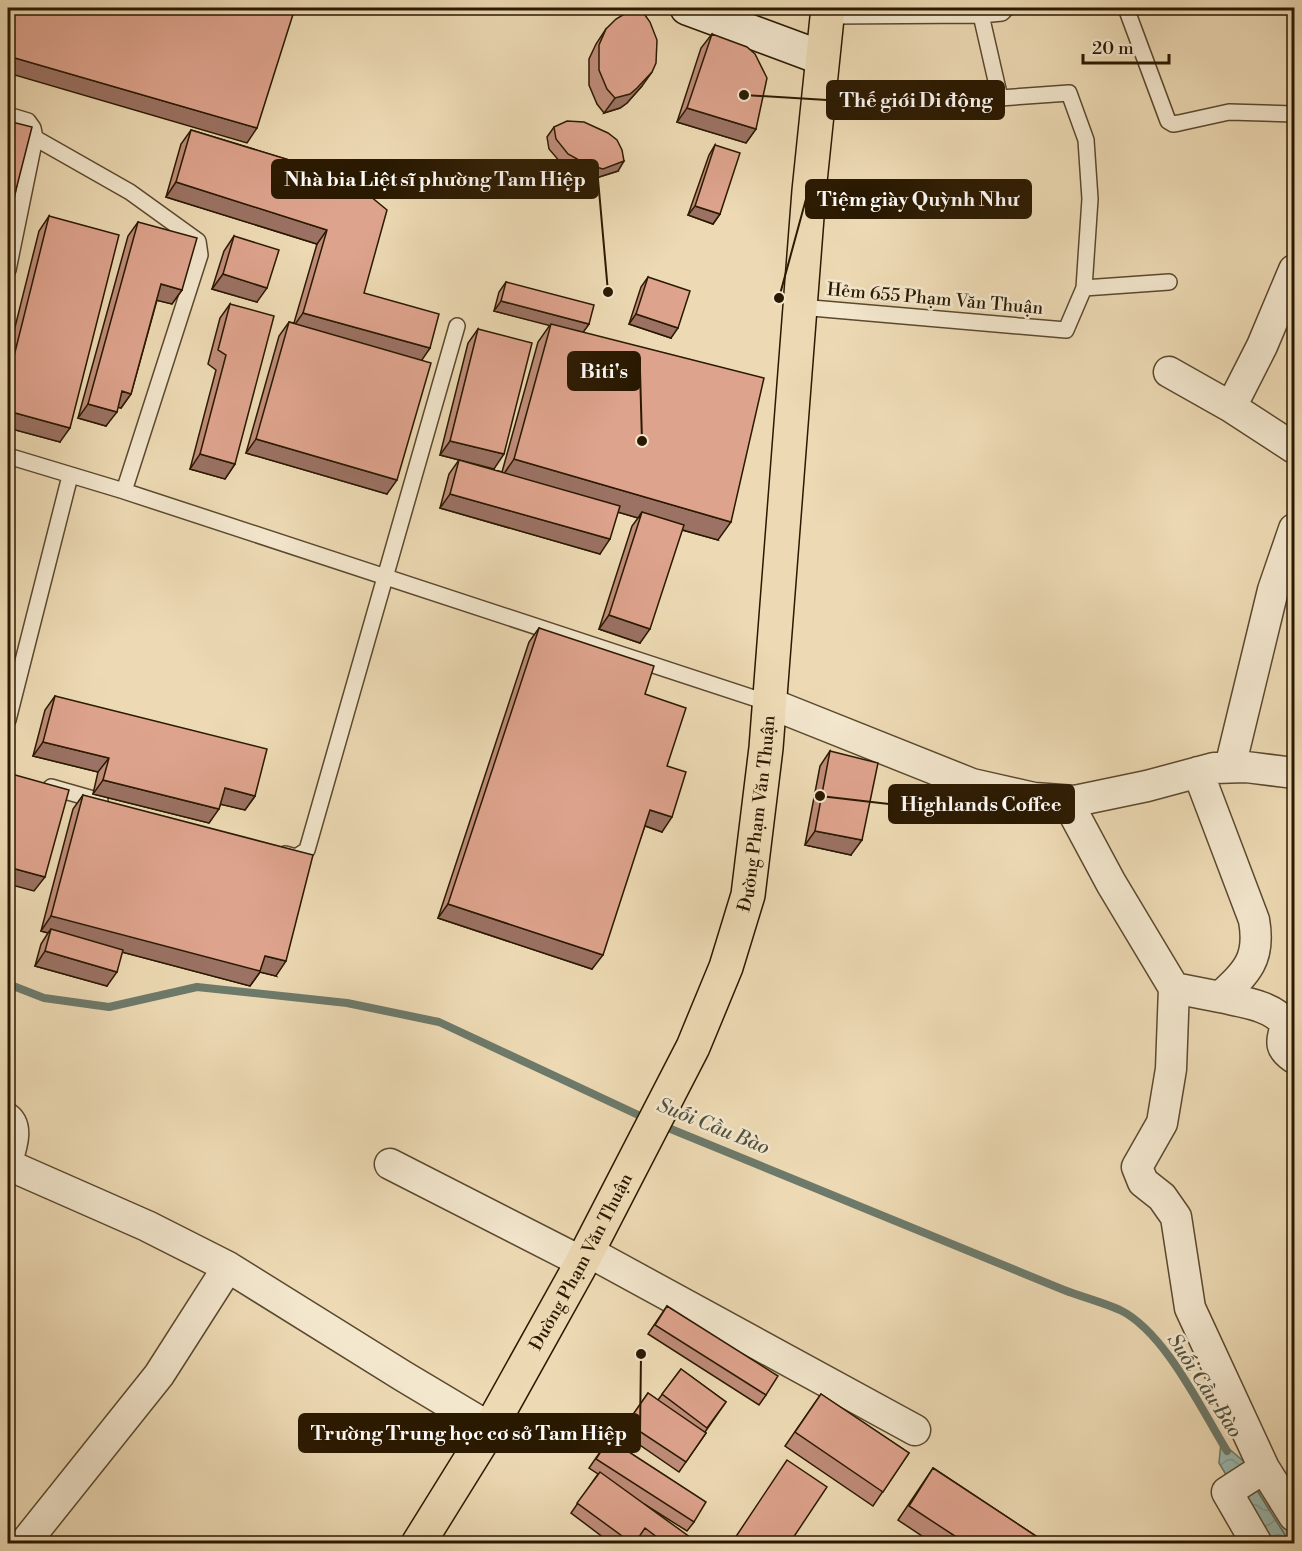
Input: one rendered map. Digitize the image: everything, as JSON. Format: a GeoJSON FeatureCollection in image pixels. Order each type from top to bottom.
{"type":"FeatureCollection","features":[{"type":"Feature","properties":{"kind":"main road","name":"Đường Phạm Văn Thuận"},"geometry":{"type":"LineString","coordinates":[[426,1540],[585,1257],[693,1047],[726,967],[748,895],[769,703],[800,307],[828,12]]}},
{"type":"Feature","properties":{"kind":"street"},"geometry":{"type":"LineString","coordinates":[[687,8],[822,58]]}},
{"type":"Feature","properties":{"kind":"street"},"geometry":{"type":"LineString","coordinates":[[1231,407],[1262,346],[1294,270]]}},
{"type":"Feature","properties":{"kind":"street"},"geometry":{"type":"LineString","coordinates":[[1169,372],[1231,407],[1294,448]]}},
{"type":"Feature","properties":{"kind":"street"},"geometry":{"type":"LineString","coordinates":[[1230,767],[1273,590],[1294,529]]}},
{"type":"Feature","properties":{"kind":"street"},"geometry":{"type":"LineString","coordinates":[[769,703],[972,784],[1034,798],[1075,801],[1147,786],[1214,768],[1246,767],[1294,773]]}},
{"type":"Feature","properties":{"kind":"street"},"geometry":{"type":"LineString","coordinates":[[1198,772],[1254,920],[1257,935],[1256,949],[1251,964],[1220,997]]}},
{"type":"Feature","properties":{"kind":"street"},"geometry":{"type":"LineString","coordinates":[[1067,801],[1111,883],[1174,988],[1172,1069],[1162,1123],[1137,1167],[1143,1182],[1162,1197],[1176,1217],[1190,1308],[1261,1469],[1294,1516]]}},
{"type":"Feature","properties":{"kind":"street"},"geometry":{"type":"LineString","coordinates":[[1174,988],[1265,1009],[1286,1024],[1282,1045],[1283,1049],[1294,1058]]}},
{"type":"Feature","properties":{"kind":"street"},"geometry":{"type":"LineString","coordinates":[[390,1164],[585,1257],[915,1430]]}},
{"type":"Feature","properties":{"kind":"street"},"geometry":{"type":"LineString","coordinates":[[10,1167],[147,1226],[228,1267],[489,1428]]}},
{"type":"Feature","properties":{"kind":"street"},"geometry":{"type":"LineString","coordinates":[[24,1544],[159,1375],[228,1267]]}},
{"type":"Feature","properties":{"kind":"street"},"geometry":{"type":"LineString","coordinates":[[1257,1544],[1227,1492],[1261,1469]]}},
{"type":"Feature","properties":{"kind":"lane"},"geometry":{"type":"LineString","coordinates":[[828,12],[981,15],[1002,13],[1007,8]]}},
{"type":"Feature","properties":{"kind":"lane"},"geometry":{"type":"LineString","coordinates":[[1126,8],[1168,121],[1173,124],[1229,112],[1294,114]]}},
{"type":"Feature","properties":{"kind":"lane"},"geometry":{"type":"LineString","coordinates":[[981,15],[1000,98],[1069,93],[1086,140],[1090,199],[1084,288],[1169,282]]}},
{"type":"Feature","properties":{"kind":"lane"},"geometry":{"type":"LineString","coordinates":[[8,115],[28,121],[33,129],[34,138],[8,270]]}},
{"type":"Feature","properties":{"kind":"lane"},"geometry":{"type":"LineString","coordinates":[[34,138],[130,192],[198,241],[200,255],[124,491]]}},
{"type":"Feature","properties":{"kind":"lane","name":"Hẻm 655 Phạm Văn Thuận"},"geometry":{"type":"LineString","coordinates":[[800,307],[1066,330],[1084,288]]}},
{"type":"Feature","properties":{"kind":"lane"},"geometry":{"type":"LineString","coordinates":[[274,851],[296,857],[307,850],[457,326]]}},
{"type":"Feature","properties":{"kind":"lane"},"geometry":{"type":"LineString","coordinates":[[8,456],[124,491],[769,703]]}},
{"type":"Feature","properties":{"kind":"lane"},"geometry":{"type":"LineString","coordinates":[[8,720],[70,476]]}},
{"type":"Feature","properties":{"kind":"lane"},"geometry":{"type":"LineString","coordinates":[[41,784],[118,807]]}},
{"type":"Feature","properties":{"kind":"lane"},"geometry":{"type":"LineString","coordinates":[[8,1110],[13,1113],[20,1126],[21,1140],[10,1167]]}},
{"type":"Feature","properties":{"kind":"water"},"geometry":{"type":"Polygon","coordinates":[[[1221,1442],[1248,1465],[1294,1539],[1294,1543],[1267,1543],[1219,1463],[1221,1442]]]}},
{"type":"Feature","properties":{"kind":"building"},"geometry":{"type":"Polygon","coordinates":[[[8,8],[295,8],[257,128],[8,56],[8,8]]]}},
{"type":"Feature","properties":{"kind":"building"},"geometry":{"type":"Polygon","coordinates":[[[640,8],[650,22],[657,40],[656,63],[652,72],[630,94],[615,98],[607,89],[599,70],[599,45],[606,29],[616,19],[631,10],[640,8]]]}},
{"type":"Feature","properties":{"kind":"building"},"geometry":{"type":"Polygon","coordinates":[[[712,34],[747,47],[755,54],[767,78],[756,129],[687,108],[712,34]]]}},
{"type":"Feature","properties":{"kind":"building"},"geometry":{"type":"Polygon","coordinates":[[[8,121],[32,127],[8,221],[8,121]]]}},
{"type":"Feature","properties":{"kind":"building"},"geometry":{"type":"Polygon","coordinates":[[[567,121],[584,122],[608,133],[617,140],[624,161],[603,169],[586,164],[568,154],[556,139],[554,127],[567,121]]]}},
{"type":"Feature","properties":{"kind":"building"},"geometry":{"type":"Polygon","coordinates":[[[191,130],[348,178],[387,210],[364,293],[439,314],[430,348],[303,313],[327,230],[176,182],[191,130]]]}},
{"type":"Feature","properties":{"kind":"building"},"geometry":{"type":"Polygon","coordinates":[[[715,145],[740,153],[720,214],[695,206],[715,145]]]}},
{"type":"Feature","properties":{"kind":"building"},"geometry":{"type":"Polygon","coordinates":[[[49,216],[119,235],[70,428],[8,411],[8,380],[49,216]]]}},
{"type":"Feature","properties":{"kind":"building"},"geometry":{"type":"Polygon","coordinates":[[[138,222],[197,238],[182,290],[161,284],[131,394],[122,391],[117,412],[88,404],[138,222]]]}},
{"type":"Feature","properties":{"kind":"building"},"geometry":{"type":"Polygon","coordinates":[[[234,236],[279,250],[267,288],[223,274],[234,236]]]}},
{"type":"Feature","properties":{"kind":"building"},"geometry":{"type":"Polygon","coordinates":[[[648,277],[690,291],[678,328],[636,314],[648,277]]]}},
{"type":"Feature","properties":{"kind":"building"},"geometry":{"type":"Polygon","coordinates":[[[506,282],[594,305],[589,324],[501,301],[506,282]]]}},
{"type":"Feature","properties":{"kind":"building"},"geometry":{"type":"Polygon","coordinates":[[[230,304],[274,316],[235,464],[200,454],[226,355],[218,350],[230,304]]]}},
{"type":"Feature","properties":{"kind":"building"},"geometry":{"type":"Polygon","coordinates":[[[289,322],[431,363],[397,480],[256,439],[289,322]]]}},
{"type":"Feature","properties":{"kind":"building"},"geometry":{"type":"Polygon","coordinates":[[[551,324],[764,378],[731,522],[514,459],[551,324]]]}},
{"type":"Feature","properties":{"kind":"building"},"geometry":{"type":"Polygon","coordinates":[[[478,329],[532,343],[504,454],[450,441],[478,329]]]}},
{"type":"Feature","properties":{"kind":"building"},"geometry":{"type":"Polygon","coordinates":[[[459,460],[620,506],[610,539],[450,494],[459,460]]]}},
{"type":"Feature","properties":{"kind":"building"},"geometry":{"type":"Polygon","coordinates":[[[642,512],[684,525],[650,629],[609,615],[642,512]]]}},
{"type":"Feature","properties":{"kind":"building"},"geometry":{"type":"Polygon","coordinates":[[[539,628],[654,666],[645,694],[686,708],[667,766],[686,772],[672,817],[650,810],[603,955],[448,904],[539,628]]]}},
{"type":"Feature","properties":{"kind":"building"},"geometry":{"type":"Polygon","coordinates":[[[55,696],[267,749],[255,796],[225,788],[219,809],[103,780],[109,758],[43,742],[55,696]]]}},
{"type":"Feature","properties":{"kind":"building"},"geometry":{"type":"Polygon","coordinates":[[[830,751],[878,763],[862,840],[815,831],[830,751]]]}},
{"type":"Feature","properties":{"kind":"building"},"geometry":{"type":"Polygon","coordinates":[[[8,773],[69,790],[45,877],[8,867],[8,773]]]}},
{"type":"Feature","properties":{"kind":"building"},"geometry":{"type":"Polygon","coordinates":[[[83,795],[313,855],[286,961],[265,956],[260,971],[51,916],[83,795]]]}},
{"type":"Feature","properties":{"kind":"building"},"geometry":{"type":"Polygon","coordinates":[[[51,929],[123,950],[117,972],[45,951],[51,929]]]}},
{"type":"Feature","properties":{"kind":"building"},"geometry":{"type":"Polygon","coordinates":[[[667,1306],[778,1376],[766,1395],[655,1325],[667,1306]]]}},
{"type":"Feature","properties":{"kind":"building"},"geometry":{"type":"Polygon","coordinates":[[[681,1369],[726,1402],[707,1428],[662,1394],[681,1369]]]}},
{"type":"Feature","properties":{"kind":"building"},"geometry":{"type":"Polygon","coordinates":[[[648,1393],[706,1433],[686,1462],[627,1423],[648,1393]]]}},
{"type":"Feature","properties":{"kind":"building"},"geometry":{"type":"Polygon","coordinates":[[[821,1394],[909,1453],[883,1492],[795,1432],[821,1394]]]}},
{"type":"Feature","properties":{"kind":"building"},"geometry":{"type":"Polygon","coordinates":[[[609,1439],[706,1502],[694,1522],[596,1459],[609,1439]]]}},
{"type":"Feature","properties":{"kind":"building"},"geometry":{"type":"Polygon","coordinates":[[[787,1460],[827,1487],[789,1544],[731,1544],[787,1460]]]}},
{"type":"Feature","properties":{"kind":"building"},"geometry":{"type":"Polygon","coordinates":[[[933,1468],[1048,1544],[967,1544],[909,1506],[933,1468]]]}},
{"type":"Feature","properties":{"kind":"building"},"geometry":{"type":"Polygon","coordinates":[[[600,1472],[694,1540],[692,1544],[666,1544],[645,1528],[633,1544],[577,1503],[600,1472]]]}},
{"type":"Feature","properties":{"kind":"building"},"geometry":{"type":"Polygon","coordinates":[[[811,1537],[820,1544],[806,1544],[811,1537]]]}},
{"type":"Feature","properties":{"kind":"waterway","name":"Suối Cầu Bào"},"geometry":{"type":"LineString","coordinates":[[8,984],[44,998],[109,1007],[197,987],[347,1003],[439,1022],[649,1120]]}},
{"type":"Feature","properties":{"kind":"waterway","name":"Suối Cầu Bào"},"geometry":{"type":"LineString","coordinates":[[661,1125],[1064,1290],[1120,1310],[1152,1335],[1167,1353],[1227,1451]]}},
{"type":"Feature","properties":{"kind":"place","name":"Thế giới Di động"},"geometry":{"type":"Point","coordinates":[744,95]}},
{"type":"Feature","properties":{"kind":"place","name":"Nhà bia Liệt sĩ phường Tam Hiệp"},"geometry":{"type":"Point","coordinates":[608,292]}},
{"type":"Feature","properties":{"kind":"place","name":"Tiệm giày Quỳnh Như"},"geometry":{"type":"Point","coordinates":[779,298]}},
{"type":"Feature","properties":{"kind":"place","name":"Biti's"},"geometry":{"type":"Point","coordinates":[642,441]}},
{"type":"Feature","properties":{"kind":"place","name":"Highlands Coffee"},"geometry":{"type":"Point","coordinates":[820,796]}},
{"type":"Feature","properties":{"kind":"place","name":"Trường Trung học cơ sở Tam Hiệp"},"geometry":{"type":"Point","coordinates":[641,1354]}}]}
